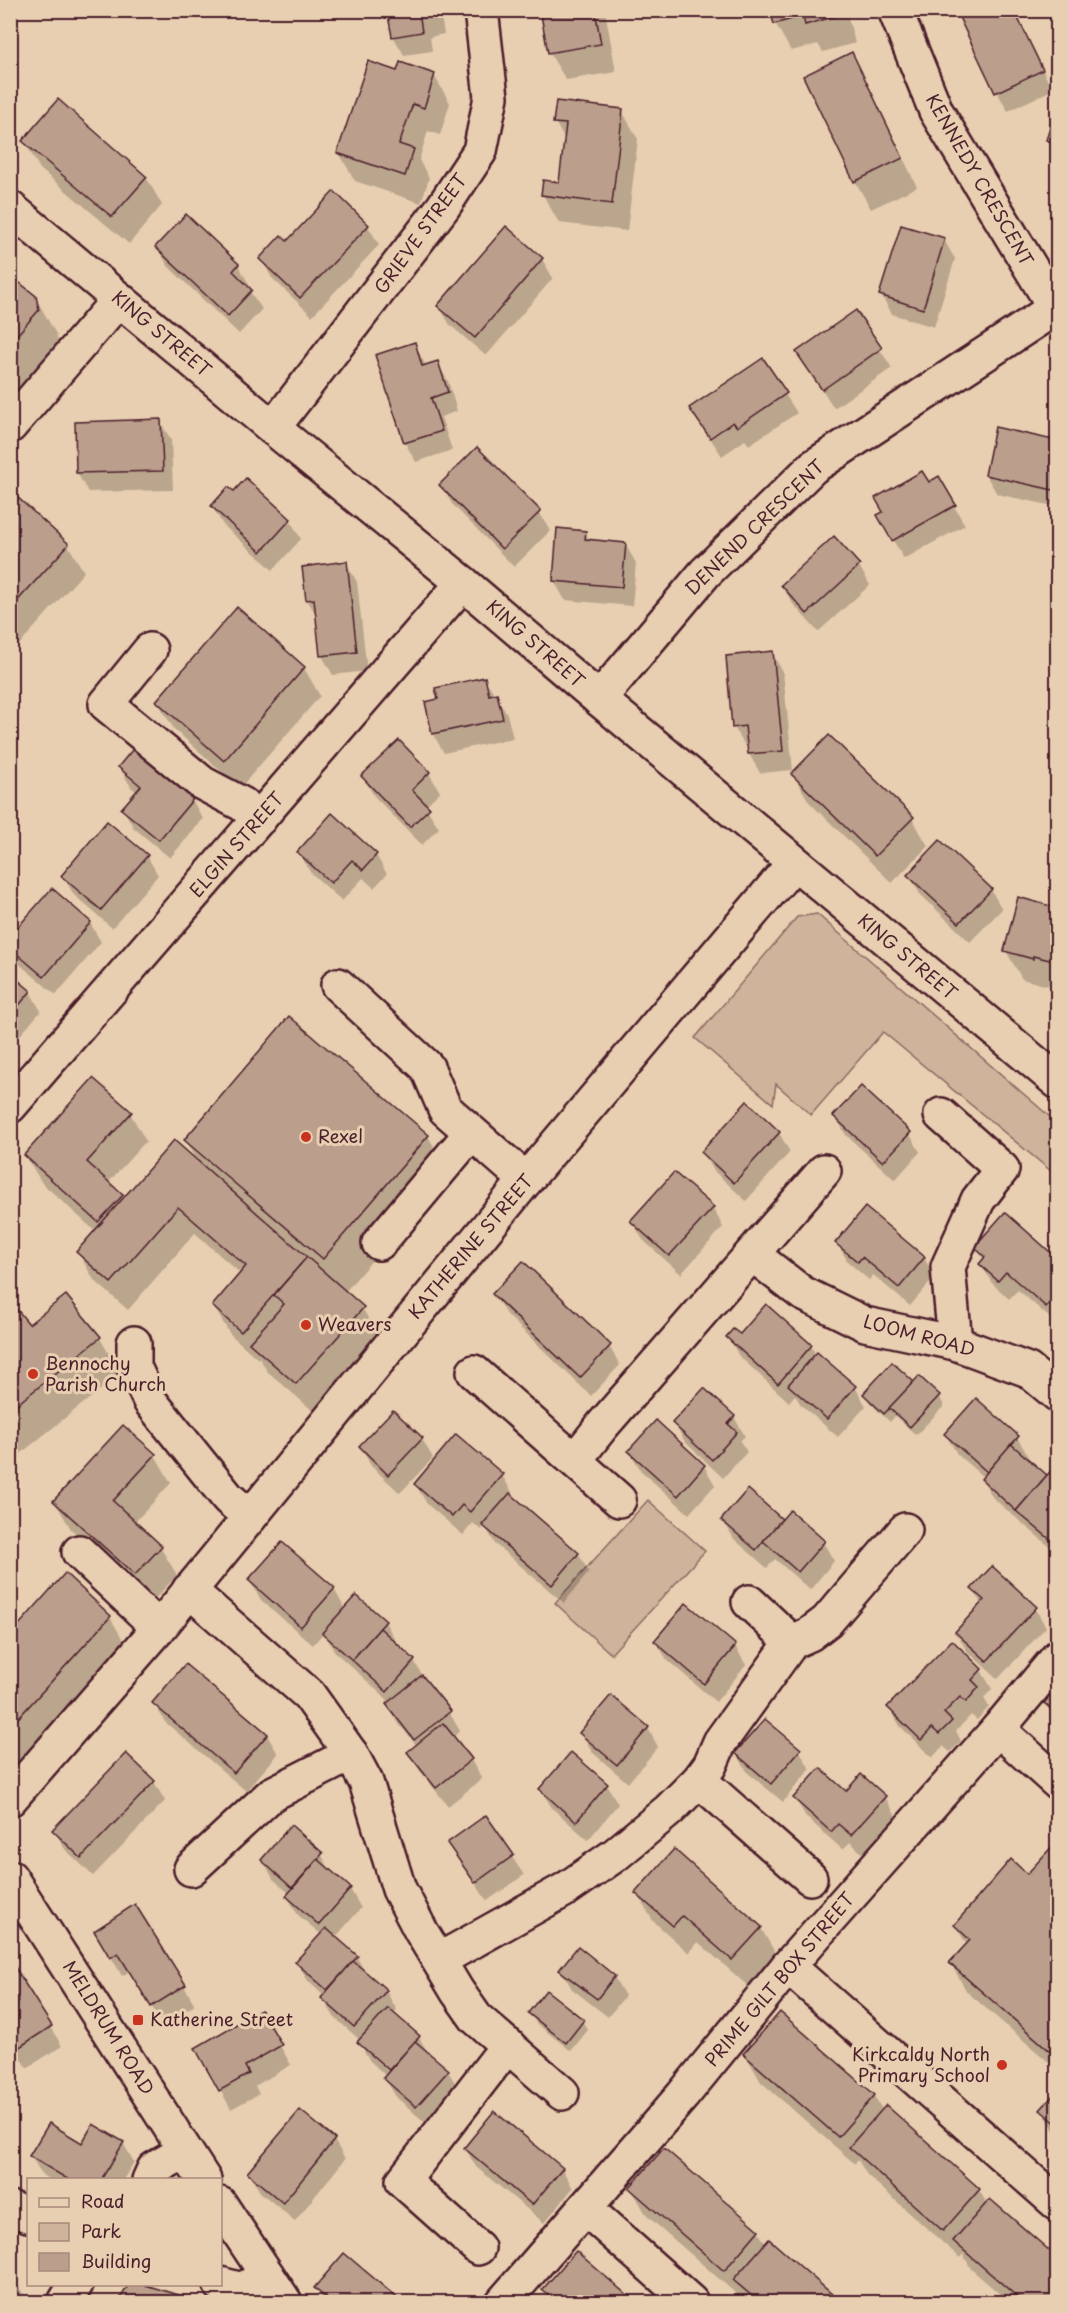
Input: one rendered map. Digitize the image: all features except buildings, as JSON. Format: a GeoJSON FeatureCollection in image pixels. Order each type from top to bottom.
{"type":"FeatureCollection","features":[{"type":"Feature","properties":{"kind":"street","name":"GRIEVE STREET"},"geometry":{"type":"LineString","coordinates":[[273,428],[443,207],[480,151],[491,97],[481,10]]}},
{"type":"Feature","properties":{"kind":"street","name":"KENNEDY CRESCENT"},"geometry":{"type":"LineString","coordinates":[[895,10],[936,111],[1056,309]]}},
{"type":"Feature","properties":{"kind":"street","name":"KING STREET"},"geometry":{"type":"LineString","coordinates":[[10,208],[463,583],[1058,1082]]}},
{"type":"Feature","properties":{"kind":"street"},"geometry":{"type":"LineString","coordinates":[[10,426],[119,299]]}},
{"type":"Feature","properties":{"kind":"street","name":"DENEND CRESCENT"},"geometry":{"type":"LineString","coordinates":[[599,699],[705,573],[813,467],[1056,309]]}},
{"type":"Feature","properties":{"kind":"street","name":"ELGIN STREET"},"geometry":{"type":"LineString","coordinates":[[10,1106],[463,583]]}},
{"type":"Feature","properties":{"kind":"street"},"geometry":{"type":"LineString","coordinates":[[150,650],[106,704],[202,783],[242,804],[260,818]]}},
{"type":"Feature","properties":{"kind":"street","name":"KATHERINE STREET"},"geometry":{"type":"LineString","coordinates":[[10,1799],[159,1628],[526,1180],[794,862]]}},
{"type":"Feature","properties":{"kind":"street"},"geometry":{"type":"LineString","coordinates":[[338,985],[428,1067],[445,1109],[526,1180]]}},
{"type":"Feature","properties":{"kind":"street"},"geometry":{"type":"LineString","coordinates":[[941,1115],[1002,1169],[978,1200],[948,1267],[955,1343]]}},
{"type":"Feature","properties":{"kind":"street"},"geometry":{"type":"LineString","coordinates":[[379,1243],[471,1133]]}},
{"type":"Feature","properties":{"kind":"street"},"geometry":{"type":"LineString","coordinates":[[575,1460],[824,1171]]}},
{"type":"Feature","properties":{"kind":"street","name":"LOOM ROAD"},"geometry":{"type":"LineString","coordinates":[[752,1254],[802,1293],[866,1324],[955,1343],[1028,1370],[1058,1395]]}},
{"type":"Feature","properties":{"kind":"street"},"geometry":{"type":"LineString","coordinates":[[134,1342],[134,1367],[150,1401],[228,1498],[250,1517]]}},
{"type":"Feature","properties":{"kind":"street"},"geometry":{"type":"LineString","coordinates":[[474,1372],[619,1500]]}},
{"type":"Feature","properties":{"kind":"street"},"geometry":{"type":"LineString","coordinates":[[439,1960],[566,1889],[615,1855],[669,1810],[699,1780],[710,1765],[720,1742],[792,1642],[810,1634],[827,1622],[905,1530]]}},
{"type":"Feature","properties":{"kind":"street"},"geometry":{"type":"LineString","coordinates":[[79,1552],[159,1628]]}},
{"type":"Feature","properties":{"kind":"street"},"geometry":{"type":"LineString","coordinates":[[189,1590],[309,1695],[351,1754],[366,1782],[399,1889],[439,1960],[476,2018],[562,2093]]}},
{"type":"Feature","properties":{"kind":"street"},"geometry":{"type":"LineString","coordinates":[[748,1602],[792,1642]]}},
{"type":"Feature","properties":{"kind":"street","name":"PRIME GILT BOX STREET"},"geometry":{"type":"LineString","coordinates":[[503,2302],[683,2095],[788,1966],[998,1729],[1058,1657]]}},
{"type":"Feature","properties":{"kind":"street"},"geometry":{"type":"LineString","coordinates":[[998,1729],[1058,1783]]}},
{"type":"Feature","properties":{"kind":"street"},"geometry":{"type":"LineString","coordinates":[[191,1869],[272,1794],[351,1754]]}},
{"type":"Feature","properties":{"kind":"street"},"geometry":{"type":"LineString","coordinates":[[699,1780],[810,1878]]}},
{"type":"Feature","properties":{"kind":"street","name":"MELDRUM ROAD"},"geometry":{"type":"LineString","coordinates":[[10,1877],[203,2178]]}},
{"type":"Feature","properties":{"kind":"street"},"geometry":{"type":"LineString","coordinates":[[788,1966],[1058,2204]]}},
{"type":"Feature","properties":{"kind":"street"},"geometry":{"type":"LineString","coordinates":[[478,2248],[403,2181],[508,2046]]}},
{"type":"Feature","properties":{"kind":"street"},"geometry":{"type":"LineString","coordinates":[[150,2178],[154,2169],[185,2151]]}},
{"type":"Feature","properties":{"kind":"street"},"geometry":{"type":"LineString","coordinates":[[222,2207],[285,2302]]}},
{"type":"Feature","properties":{"kind":"street"},"geometry":{"type":"LineString","coordinates":[[10,2208],[27,2215]]}},
{"type":"Feature","properties":{"kind":"street"},"geometry":{"type":"LineString","coordinates":[[585,2208],[692,2302]]}},
{"type":"Feature","properties":{"kind":"street"},"geometry":{"type":"LineString","coordinates":[[222,2285],[242,2290],[267,2275]]}},
{"type":"Feature","properties":{"kind":"street"},"geometry":{"type":"LineString","coordinates":[[65,2302],[75,2286]]}},
{"type":"Feature","properties":{"kind":"green space"},"geometry":{"type":"Polygon","coordinates":[[[817,914],[1057,1123],[1057,1176],[883,1032],[811,1115],[776,1084],[773,1104],[695,1038],[797,917],[817,914]]]}},
{"type":"Feature","properties":{"kind":"green space"},"geometry":{"type":"Polygon","coordinates":[[[648,1500],[705,1551],[611,1654],[555,1603],[648,1500]]]}},
{"type":"Feature","properties":{"kind":"place","name":"Rexel"},"geometry":{"type":"Point","coordinates":[306,1137]}},
{"type":"Feature","properties":{"kind":"place","name":"Weavers"},"geometry":{"type":"Point","coordinates":[306,1325]}},
{"type":"Feature","properties":{"kind":"place","name":"Bennochy Parish Church"},"geometry":{"type":"Point","coordinates":[33,1374]}},
{"type":"Feature","properties":{"kind":"place","name":"Katherine Street"},"geometry":{"type":"Point","coordinates":[138,2020]}},
{"type":"Feature","properties":{"kind":"place","name":"Kirkcaldy North Primary School"},"geometry":{"type":"Point","coordinates":[1002,2065]}}]}
